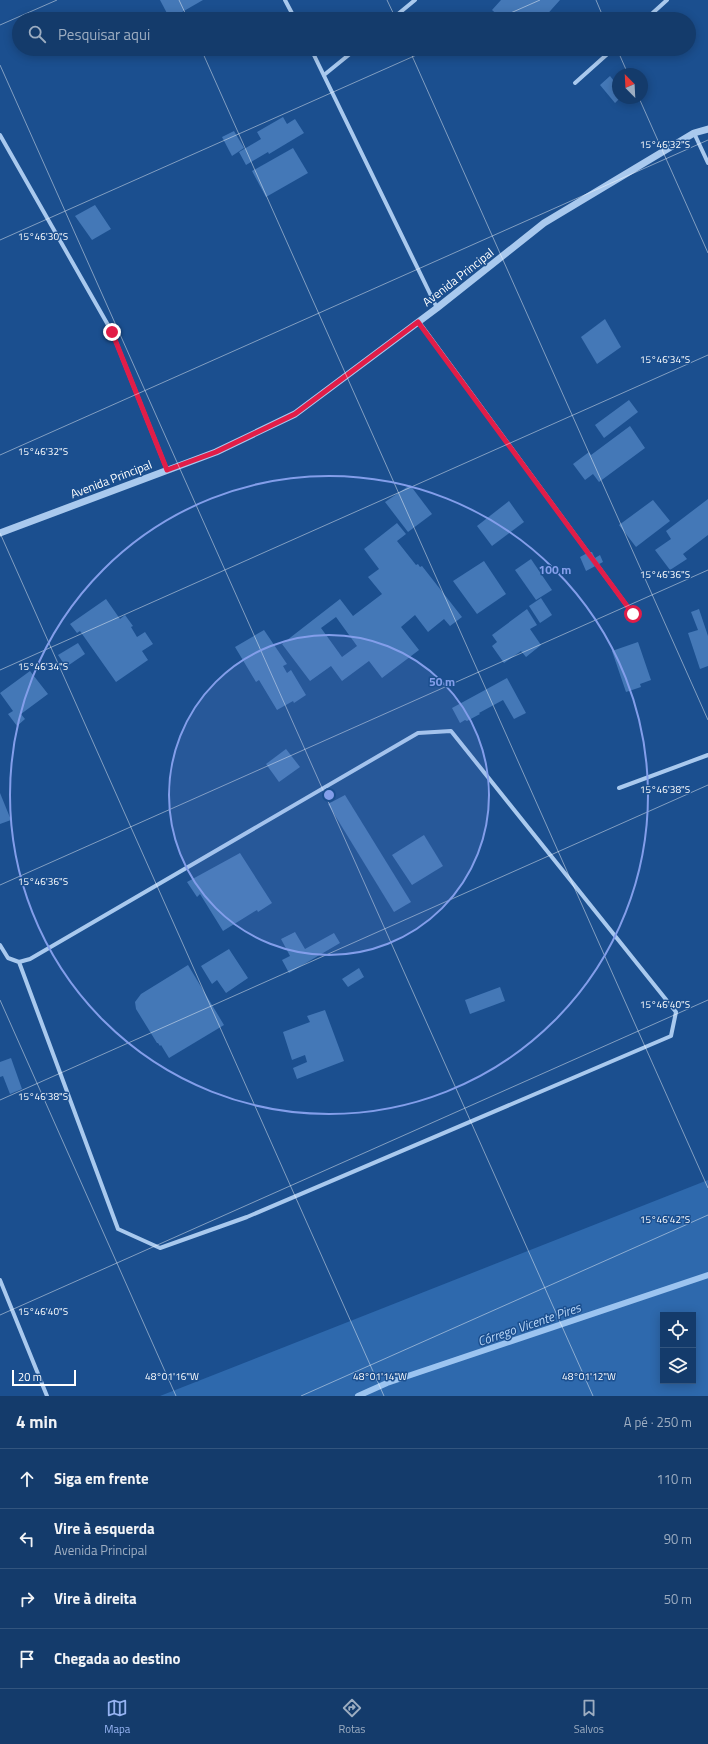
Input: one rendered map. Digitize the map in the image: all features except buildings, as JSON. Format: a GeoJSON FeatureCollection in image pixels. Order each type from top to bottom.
{"type":"FeatureCollection","features":[{"type":"Feature","properties":{"kind":"street"},"geometry":{"type":"LineString","coordinates":[[285,0],[291,12]]}},
{"type":"Feature","properties":{"kind":"street"},"geometry":{"type":"LineString","coordinates":[[400,12],[415,0]]}},
{"type":"Feature","properties":{"kind":"street"},"geometry":{"type":"LineString","coordinates":[[654,12],[667,0]]}},
{"type":"Feature","properties":{"kind":"street"},"geometry":{"type":"LineString","coordinates":[[314,56],[437,308]]}},
{"type":"Feature","properties":{"kind":"street"},"geometry":{"type":"LineString","coordinates":[[324,75],[347,56]]}},
{"type":"Feature","properties":{"kind":"street"},"geometry":{"type":"LineString","coordinates":[[575,83],[605,56]]}},
{"type":"Feature","properties":{"kind":"street","name":"Avenida Principal"},"geometry":{"type":"LineString","coordinates":[[0,532],[216,452],[295,414],[437,308],[544,223],[694,133],[708,129]]}},
{"type":"Feature","properties":{"kind":"street"},"geometry":{"type":"LineString","coordinates":[[694,133],[708,163]]}},
{"type":"Feature","properties":{"kind":"street"},"geometry":{"type":"LineString","coordinates":[[0,135],[112,332],[167,470]]}},
{"type":"Feature","properties":{"kind":"street"},"geometry":{"type":"LineString","coordinates":[[418,322],[633,614]]}},
{"type":"Feature","properties":{"kind":"street"},"geometry":{"type":"LineString","coordinates":[[0,945],[8,958],[19,962],[30,959],[418,733],[451,731],[676,1012],[671,1036],[247,1216],[160,1248],[118,1229],[19,962]]}},
{"type":"Feature","properties":{"kind":"street"},"geometry":{"type":"LineString","coordinates":[[619,788],[708,755]]}},
{"type":"Feature","properties":{"kind":"street"},"geometry":{"type":"LineString","coordinates":[[0,1280],[47,1396]]}},
{"type":"Feature","properties":{"kind":"shaded area"},"geometry":{"type":"Polygon","coordinates":[[[708,1180],[708,1396],[160,1396],[708,1180]]]}},
{"type":"Feature","properties":{"kind":"waterway","name":"Córrego Vicente Pires"},"geometry":{"type":"LineString","coordinates":[[358,1396],[387,1383],[708,1275]]}},
{"type":"Feature","properties":{"kind":"route"},"geometry":{"type":"LineString","coordinates":[[112,332],[167,470],[216,452],[295,414],[418,322],[633,614]]}}]}
